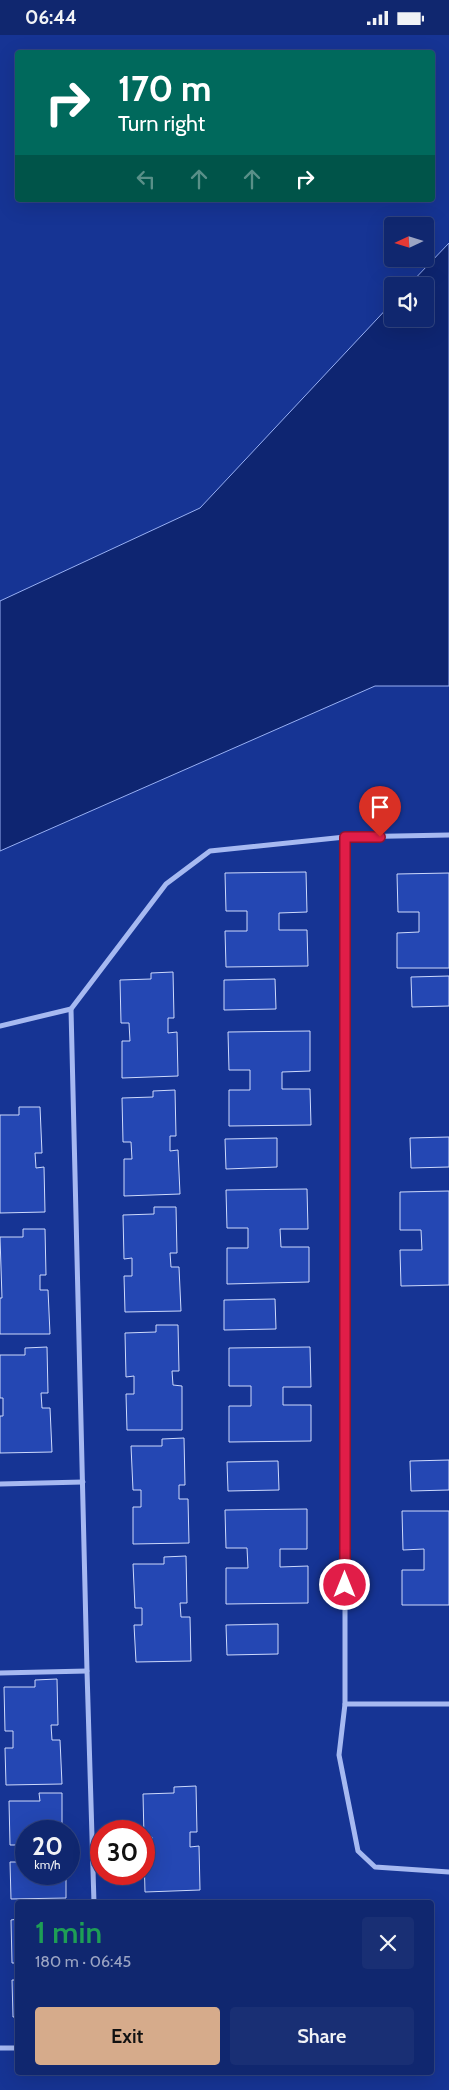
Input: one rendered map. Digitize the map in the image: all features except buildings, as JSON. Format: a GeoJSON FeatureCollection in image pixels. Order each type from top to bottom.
{"type":"FeatureCollection","features":[{"type":"Feature","properties":{"kind":"street"},"geometry":{"type":"LineString","coordinates":[[94,1900],[71,1009],[166,884],[210,851],[345,837],[449,835]]}},
{"type":"Feature","properties":{"kind":"street"},"geometry":{"type":"LineString","coordinates":[[345,837],[345,1704],[339,1755],[358,1851],[375,1867],[449,1872]]}},
{"type":"Feature","properties":{"kind":"street"},"geometry":{"type":"LineString","coordinates":[[0,1026],[71,1009]]}},
{"type":"Feature","properties":{"kind":"street"},"geometry":{"type":"LineString","coordinates":[[0,1484],[83,1482]]}},
{"type":"Feature","properties":{"kind":"street"},"geometry":{"type":"LineString","coordinates":[[0,1673],[87,1671]]}},
{"type":"Feature","properties":{"kind":"street"},"geometry":{"type":"LineString","coordinates":[[345,1704],[449,1704]]}},
{"type":"Feature","properties":{"kind":"street"},"geometry":{"type":"LineString","coordinates":[[0,2048],[15,2048]]}},
{"type":"Feature","properties":{"kind":"shaded area"},"geometry":{"type":"Polygon","coordinates":[[[449,243],[449,686],[375,686],[0,851],[0,601],[200,508],[384,312],[384,327],[434,327],[434,277],[417,277],[426,267],[434,267],[434,259],[449,243]]]}},
{"type":"Feature","properties":{"kind":"route"},"geometry":{"type":"LineString","coordinates":[[345,1585],[345,837],[380,837]]}}]}
